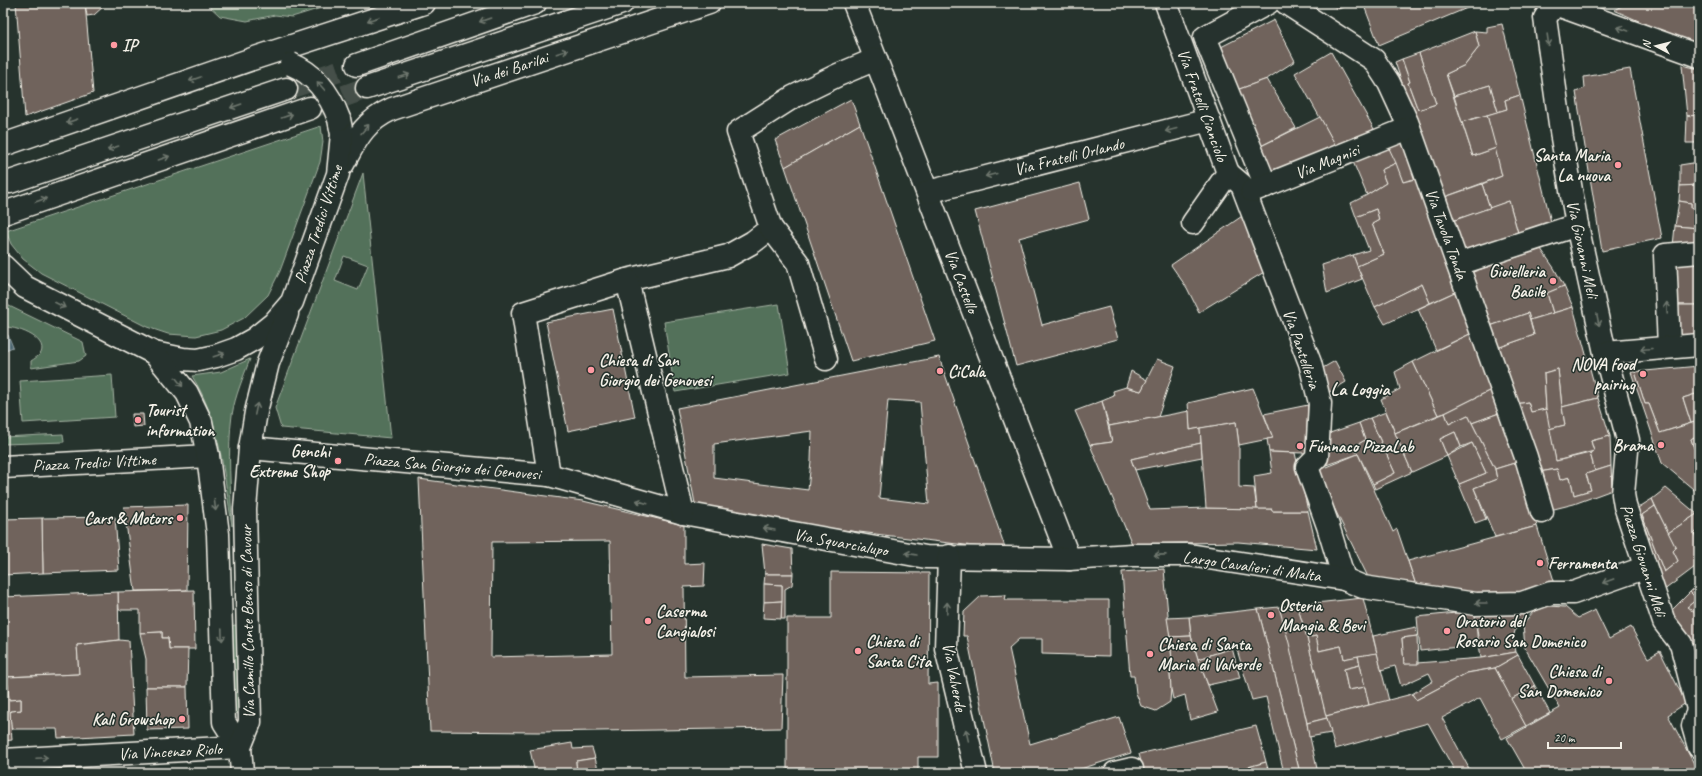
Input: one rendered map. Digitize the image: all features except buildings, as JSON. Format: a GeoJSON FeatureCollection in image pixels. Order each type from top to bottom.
{"type":"FeatureCollection","features":[{"type":"Feature","properties":{"kind":"street"},"geometry":{"type":"LineString","coordinates":[[258,57],[424,3]]}},
{"type":"Feature","properties":{"kind":"street"},"geometry":{"type":"LineString","coordinates":[[357,64],[535,3]]}},
{"type":"Feature","properties":{"kind":"street"},"geometry":{"type":"LineString","coordinates":[[366,88],[622,3]]}},
{"type":"Feature","properties":{"kind":"street","name":"Via dei Barilai"},"geometry":{"type":"LineString","coordinates":[[338,174],[356,139],[378,116],[392,109],[709,3]]}},
{"type":"Feature","properties":{"kind":"street","name":"Via Castello"},"geometry":{"type":"LineString","coordinates":[[854,3],[1069,559]]}},
{"type":"Feature","properties":{"kind":"street","name":"Via Fratelli Cianciolo"},"geometry":{"type":"LineString","coordinates":[[1166,3],[1228,173],[1192,223]]}},
{"type":"Feature","properties":{"kind":"street"},"geometry":{"type":"LineString","coordinates":[[1266,186],[1205,37],[1268,3]]}},
{"type":"Feature","properties":{"kind":"street","name":"Via Tavola Tonda"},"geometry":{"type":"LineString","coordinates":[[1286,3],[1374,60],[1389,83],[1409,128],[1458,264],[1526,457],[1542,512]]}},
{"type":"Feature","properties":{"kind":"street"},"geometry":{"type":"LineString","coordinates":[[1554,4],[1699,56]]}},
{"type":"Feature","properties":{"kind":"street","name":"Via Giovanni Meli"},"geometry":{"type":"LineString","coordinates":[[1554,4],[1545,18],[1562,138],[1577,225],[1605,353],[1628,440],[1623,494]]}},
{"type":"Feature","properties":{"kind":"street","name":"Piazza Tredici Vittime"},"geometry":{"type":"LineString","coordinates":[[3,145],[258,57],[278,60],[290,64],[307,73],[325,90],[333,103],[339,119],[342,134],[338,174],[292,302],[274,323],[254,339],[222,354],[198,360],[183,359],[154,353],[25,287],[3,266]]}},
{"type":"Feature","properties":{"kind":"street"},"geometry":{"type":"LineString","coordinates":[[826,359],[798,263],[771,228],[738,132],[794,97],[838,75],[876,59]]}},
{"type":"Feature","properties":{"kind":"street"},"geometry":{"type":"LineString","coordinates":[[10,182],[286,89]]}},
{"type":"Feature","properties":{"kind":"street"},"geometry":{"type":"LineString","coordinates":[[4,213],[310,108]]}},
{"type":"Feature","properties":{"kind":"street","name":"Via Fratelli Orlando"},"geometry":{"type":"LineString","coordinates":[[928,192],[1209,120]]}},
{"type":"Feature","properties":{"kind":"street","name":"Via Magnisi"},"geometry":{"type":"LineString","coordinates":[[1246,194],[1409,128]]}},
{"type":"Feature","properties":{"kind":"street","name":"Via Pantelleria"},"geometry":{"type":"LineString","coordinates":[[1228,173],[1242,184],[1310,362],[1320,403],[1317,457],[1307,467],[1328,526],[1344,579]]}},
{"type":"Feature","properties":{"kind":"street"},"geometry":{"type":"LineString","coordinates":[[1458,264],[1577,225]]}},
{"type":"Feature","properties":{"kind":"street"},"geometry":{"type":"LineString","coordinates":[[683,513],[627,280],[728,256],[753,242],[771,228]]}},
{"type":"Feature","properties":{"kind":"street"},"geometry":{"type":"LineString","coordinates":[[1669,347],[1665,255],[1699,252]]}},
{"type":"Feature","properties":{"kind":"street"},"geometry":{"type":"LineString","coordinates":[[3,277],[25,287]]}},
{"type":"Feature","properties":{"kind":"street","name":"Piazza San Giorgio dei Genovesi"},"geometry":{"type":"LineString","coordinates":[[250,448],[549,475],[523,314],[627,280]]}},
{"type":"Feature","properties":{"kind":"street","name":"Via Camillo Conte Benso di Cavour"},"geometry":{"type":"LineString","coordinates":[[240,747],[250,722],[245,509],[250,448],[256,412],[268,363],[292,302]]}},
{"type":"Feature","properties":{"kind":"street"},"geometry":{"type":"LineString","coordinates":[[1605,353],[1699,345]]}},
{"type":"Feature","properties":{"kind":"street","name":"Via Camillo Conte Benso di Cavour"},"geometry":{"type":"LineString","coordinates":[[154,353],[187,393],[201,422],[208,456],[218,534],[224,722],[240,747]]}},
{"type":"Feature","properties":{"kind":"street","name":"Piazza Tredici Vittime"},"geometry":{"type":"LineString","coordinates":[[3,467],[208,456]]}},
{"type":"Feature","properties":{"kind":"street","name":"Via Squarcialupo"},"geometry":{"type":"LineString","coordinates":[[549,475],[683,513],[926,557],[950,556],[1069,559],[1139,556]]}},
{"type":"Feature","properties":{"kind":"street","name":"Piazza Giovanni Meli"},"geometry":{"type":"LineString","coordinates":[[1623,494],[1625,506],[1644,568],[1664,622],[1681,644],[1698,709],[1693,726],[1699,747]]}},
{"type":"Feature","properties":{"kind":"street","name":"Largo Cavalieri di Malta"},"geometry":{"type":"LineString","coordinates":[[1139,556],[1189,555],[1344,579],[1363,587],[1476,604],[1522,603],[1551,593],[1573,593],[1644,568]]}},
{"type":"Feature","properties":{"kind":"street","name":"Via Valverde"},"geometry":{"type":"LineString","coordinates":[[950,556],[946,648],[976,773]]}},
{"type":"Feature","properties":{"kind":"street"},"geometry":{"type":"LineString","coordinates":[[240,747],[242,773]]}},
{"type":"Feature","properties":{"kind":"street","name":"Via Vincenzo Riolo"},"geometry":{"type":"LineString","coordinates":[[3,760],[240,747]]}},
{"type":"Feature","properties":{"kind":"green space"},"geometry":{"type":"Polygon","coordinates":[[[206,3],[337,3],[292,17],[275,15],[247,21],[220,16],[206,3]]]}},
{"type":"Feature","properties":{"kind":"green space"},"geometry":{"type":"Polygon","coordinates":[[[321,126],[323,142],[320,162],[280,271],[268,295],[244,318],[221,330],[196,336],[168,334],[147,327],[41,273],[23,259],[11,244],[6,231],[321,126]]]}},
{"type":"Feature","properties":{"kind":"green space"},"geometry":{"type":"Polygon","coordinates":[[[363,173],[391,438],[281,428],[275,408],[363,173]],[[344,256],[335,281],[358,290],[368,265],[344,256]]]}},
{"type":"Feature","properties":{"kind":"green space"},"geometry":{"type":"Polygon","coordinates":[[[3,303],[83,342],[86,356],[79,361],[31,368],[31,361],[41,353],[42,347],[40,342],[35,337],[15,328],[3,327],[3,303]]]}},
{"type":"Feature","properties":{"kind":"green space"},"geometry":{"type":"Polygon","coordinates":[[[779,304],[790,373],[675,392],[664,322],[779,304]]]}},
{"type":"Feature","properties":{"kind":"green space"},"geometry":{"type":"Polygon","coordinates":[[[250,359],[235,401],[232,415],[230,470],[232,526],[220,448],[215,429],[209,411],[192,376],[221,372],[250,359]]]}},
{"type":"Feature","properties":{"kind":"green space"},"geometry":{"type":"Polygon","coordinates":[[[112,375],[115,417],[23,423],[20,381],[112,375]]]}},
{"type":"Feature","properties":{"kind":"green space"},"geometry":{"type":"Polygon","coordinates":[[[63,434],[64,442],[4,444],[3,437],[63,434]]]}},
{"type":"Feature","properties":{"kind":"green space"},"geometry":{"type":"Polygon","coordinates":[[[234,625],[238,626],[241,711],[237,714],[233,711],[230,628],[234,625]]]}},
{"type":"Feature","properties":{"kind":"water"},"geometry":{"type":"Polygon","coordinates":[[[3,335],[8,335],[13,347],[3,351],[3,335]]]}},
{"type":"Feature","properties":{"kind":"tunnel"},"geometry":{"type":"LineString","coordinates":[[286,89],[357,65]]}},
{"type":"Feature","properties":{"kind":"tunnel"},"geometry":{"type":"LineString","coordinates":[[313,107],[367,88]]}},
{"type":"Feature","properties":{"kind":"place","name":"IP"},"geometry":{"type":"Point","coordinates":[114,45]}},
{"type":"Feature","properties":{"kind":"place","name":"Santa Maria La nuova"},"geometry":{"type":"Point","coordinates":[1618,165]}},
{"type":"Feature","properties":{"kind":"place","name":"Gioielleria Bacile"},"geometry":{"type":"Point","coordinates":[1553,281]}},
{"type":"Feature","properties":{"kind":"place","name":"Chiesa di San Giorgio dei Genovesi"},"geometry":{"type":"Point","coordinates":[591,370]}},
{"type":"Feature","properties":{"kind":"place","name":"CiCala"},"geometry":{"type":"Point","coordinates":[940,371]}},
{"type":"Feature","properties":{"kind":"place","name":"NOVA food pairing"},"geometry":{"type":"Point","coordinates":[1643,374]}},
{"type":"Feature","properties":{"kind":"place","name":"Tourist information"},"geometry":{"type":"Point","coordinates":[138,420]}},
{"type":"Feature","properties":{"kind":"place","name":"Brama"},"geometry":{"type":"Point","coordinates":[1661,445]}},
{"type":"Feature","properties":{"kind":"place","name":"Fúnnaco PizzaLab"},"geometry":{"type":"Point","coordinates":[1300,446]}},
{"type":"Feature","properties":{"kind":"place","name":"Genchi Extreme Shop"},"geometry":{"type":"Point","coordinates":[338,461]}},
{"type":"Feature","properties":{"kind":"place","name":"Cars & Motors"},"geometry":{"type":"Point","coordinates":[180,518]}},
{"type":"Feature","properties":{"kind":"place","name":"Ferramenta"},"geometry":{"type":"Point","coordinates":[1540,563]}},
{"type":"Feature","properties":{"kind":"place","name":"Osteria Mangia & Bevi"},"geometry":{"type":"Point","coordinates":[1271,615]}},
{"type":"Feature","properties":{"kind":"place","name":"Caserma Cangialosi"},"geometry":{"type":"Point","coordinates":[648,621]}},
{"type":"Feature","properties":{"kind":"place","name":"Oratorio del Rosario San Domenico"},"geometry":{"type":"Point","coordinates":[1447,631]}},
{"type":"Feature","properties":{"kind":"place","name":"Chiesa di Santa Cita"},"geometry":{"type":"Point","coordinates":[858,651]}},
{"type":"Feature","properties":{"kind":"place","name":"Chiesa di Santa Maria di Valverde"},"geometry":{"type":"Point","coordinates":[1150,654]}},
{"type":"Feature","properties":{"kind":"place","name":"Chiesa di San Domenico"},"geometry":{"type":"Point","coordinates":[1609,681]}},
{"type":"Feature","properties":{"kind":"place","name":"Kalì Growshop"},"geometry":{"type":"Point","coordinates":[182,719]}},
{"type":"Feature","properties":{"kind":"district","name":"La Loggia"},"geometry":{"type":"Point","coordinates":[1360,389]}}]}
